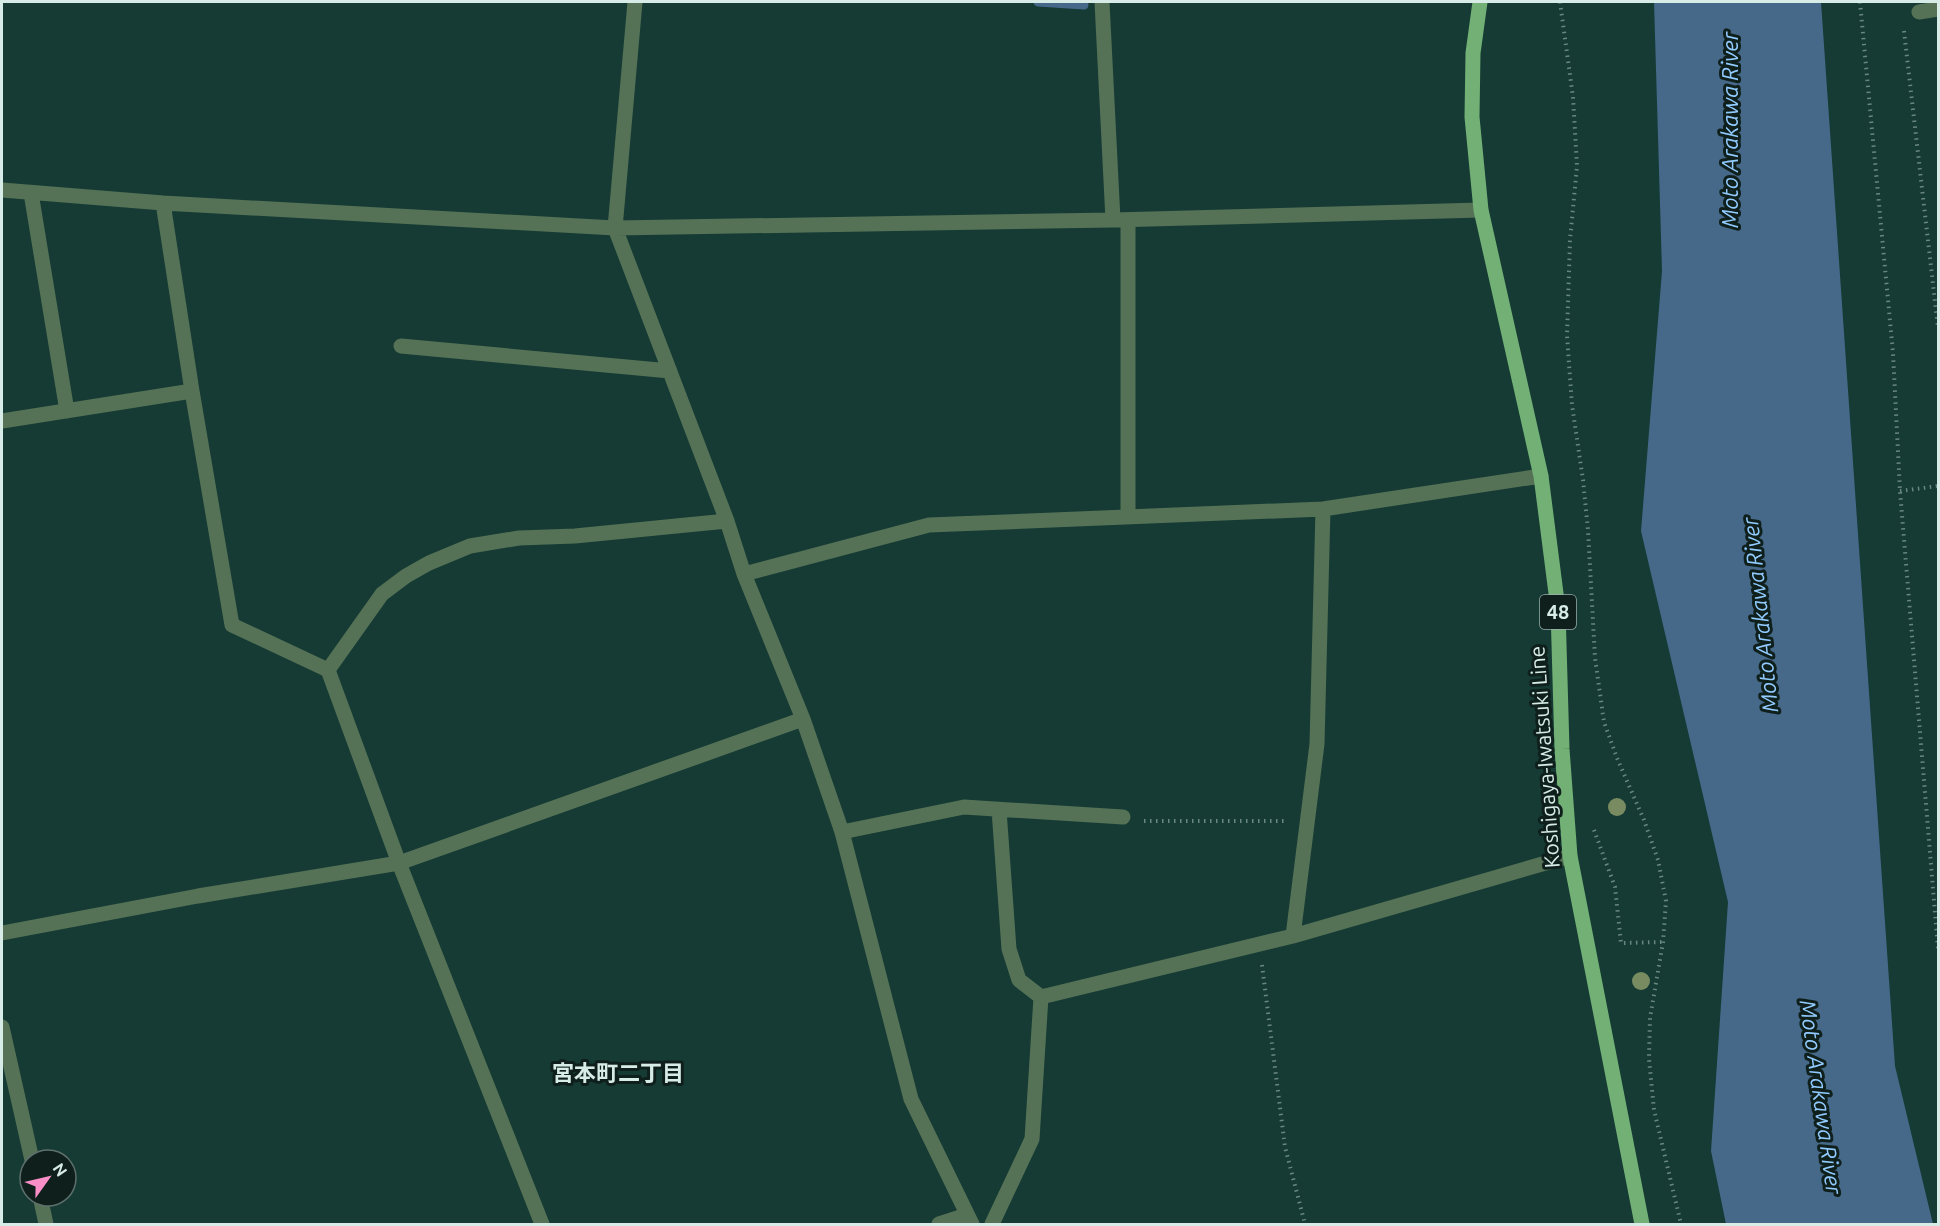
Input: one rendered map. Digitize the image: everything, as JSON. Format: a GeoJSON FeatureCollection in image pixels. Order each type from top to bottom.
{"type":"FeatureCollection","features":[{"type":"Feature","properties":{"kind":"main road","name":"Koshigaya-Iwatsuki Line"},"geometry":{"type":"LineString","coordinates":[[1480,2],[1473,53],[1472,117],[1481,210],[1541,476],[1558,609],[1562,748],[1570,856],[1642,1224]]}},
{"type":"Feature","properties":{"kind":"street"},"geometry":{"type":"LineString","coordinates":[[635,2],[615,228],[744,574],[803,718],[842,832],[911,1099],[969,1220],[939,1224]]}},
{"type":"Feature","properties":{"kind":"street"},"geometry":{"type":"LineString","coordinates":[[1102,2],[1121,220],[1128,517]]}},
{"type":"Feature","properties":{"kind":"street"},"geometry":{"type":"LineString","coordinates":[[1919,12],[1938,9]]}},
{"type":"Feature","properties":{"kind":"street"},"geometry":{"type":"LineString","coordinates":[[2,190],[163,203],[615,228],[1121,220],[1481,210]]}},
{"type":"Feature","properties":{"kind":"street"},"geometry":{"type":"LineString","coordinates":[[31,193],[67,411]]}},
{"type":"Feature","properties":{"kind":"street"},"geometry":{"type":"LineString","coordinates":[[163,203],[232,625],[328,670],[399,863],[542,1224]]}},
{"type":"Feature","properties":{"kind":"street"},"geometry":{"type":"LineString","coordinates":[[401,345],[670,371]]}},
{"type":"Feature","properties":{"kind":"street"},"geometry":{"type":"LineString","coordinates":[[2,421],[192,391]]}},
{"type":"Feature","properties":{"kind":"street"},"geometry":{"type":"LineString","coordinates":[[744,574],[929,525],[1323,509],[1541,476]]}},
{"type":"Feature","properties":{"kind":"street"},"geometry":{"type":"LineString","coordinates":[[1293,936],[1317,744],[1323,509]]}},
{"type":"Feature","properties":{"kind":"street"},"geometry":{"type":"LineString","coordinates":[[328,670],[381,594],[429,563],[470,546],[519,537],[575,536],[726,521]]}},
{"type":"Feature","properties":{"kind":"street"},"geometry":{"type":"LineString","coordinates":[[2,933],[198,896],[399,863],[803,718]]}},
{"type":"Feature","properties":{"kind":"street"},"geometry":{"type":"LineString","coordinates":[[842,832],[964,807],[1123,817]]}},
{"type":"Feature","properties":{"kind":"street"},"geometry":{"type":"LineString","coordinates":[[999,810],[1009,949],[1019,980],[1041,997]]}},
{"type":"Feature","properties":{"kind":"street"},"geometry":{"type":"LineString","coordinates":[[1041,997],[1293,936],[1570,856]]}},
{"type":"Feature","properties":{"kind":"street"},"geometry":{"type":"LineString","coordinates":[[992,1224],[1032,1138],[1041,997]]}},
{"type":"Feature","properties":{"kind":"street"},"geometry":{"type":"LineString","coordinates":[[2,1027],[29,1148]]}},
{"type":"Feature","properties":{"kind":"street"},"geometry":{"type":"LineString","coordinates":[[43,1208],[46,1224]]}},
{"type":"Feature","properties":{"kind":"path"},"geometry":{"type":"LineString","coordinates":[[1560,2],[1573,96],[1577,166],[1570,240],[1567,336],[1572,405],[1588,530],[1595,658],[1605,722],[1658,860],[1665,901],[1663,942],[1650,1018],[1649,1059],[1654,1110],[1681,1224]]}},
{"type":"Feature","properties":{"kind":"path"},"geometry":{"type":"LineString","coordinates":[[1860,2],[1893,353],[1900,491],[1936,894],[1938,949]]}},
{"type":"Feature","properties":{"kind":"path"},"geometry":{"type":"LineString","coordinates":[[1903,26],[1938,328]]}},
{"type":"Feature","properties":{"kind":"path"},"geometry":{"type":"LineString","coordinates":[[1900,491],[1938,486]]}},
{"type":"Feature","properties":{"kind":"path"},"geometry":{"type":"LineString","coordinates":[[1123,817],[1151,823],[1309,820]]}},
{"type":"Feature","properties":{"kind":"path"},"geometry":{"type":"LineString","coordinates":[[1568,827],[1592,826],[1615,887],[1621,942],[1663,942]]}},
{"type":"Feature","properties":{"kind":"path"},"geometry":{"type":"LineString","coordinates":[[1259,944],[1285,1147],[1305,1224]]}},
{"type":"Feature","properties":{"kind":"water","name":"Moto Arakawa River"},"geometry":{"type":"Polygon","coordinates":[[[1654,2],[1821,2],[1895,1066],[1933,1224],[1726,1224],[1711,1151],[1728,902],[1641,531],[1662,271],[1654,2]]]}},
{"type":"Feature","properties":{"kind":"waterway"},"geometry":{"type":"LineString","coordinates":[[1038,2],[1084,5]]}},
{"type":"Feature","properties":{"kind":"district","name":"宮本町二丁目"},"geometry":{"type":"Point","coordinates":[618,1073]}}]}
